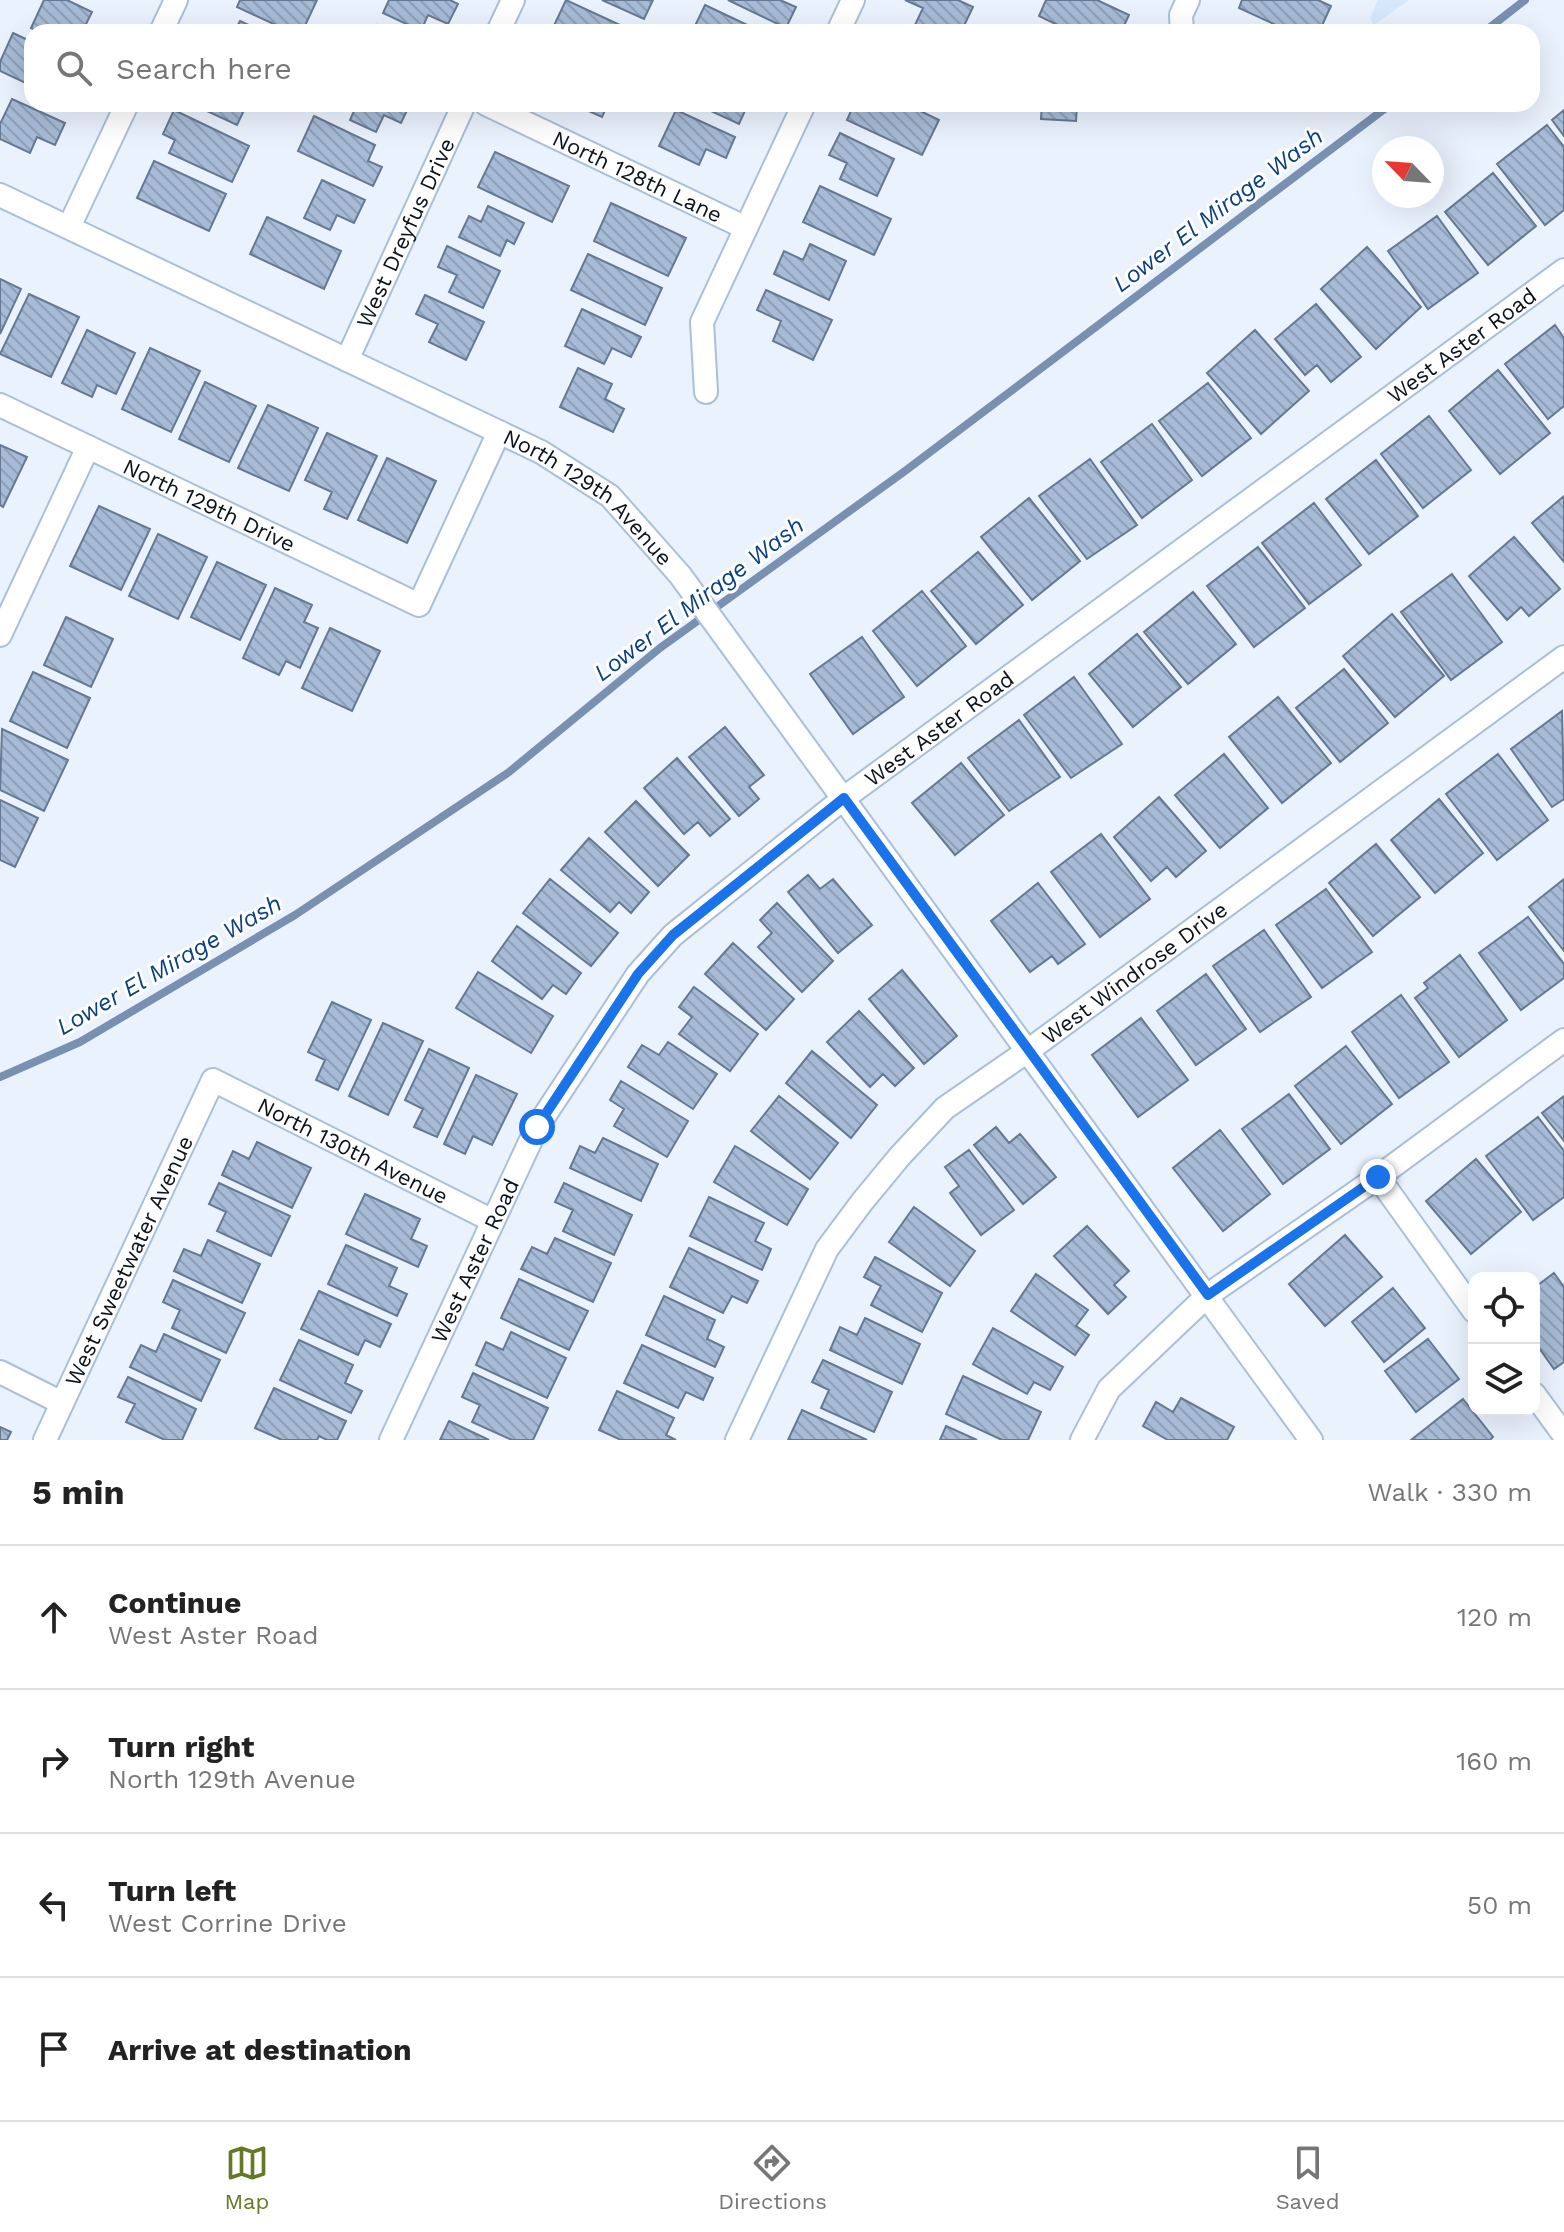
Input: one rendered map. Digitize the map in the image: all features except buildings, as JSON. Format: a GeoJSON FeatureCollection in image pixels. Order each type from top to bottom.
{"type":"FeatureCollection","features":[{"type":"Feature","properties":{"kind":"street"},"geometry":{"type":"LineString","coordinates":[[165,24],[176,0]]}},
{"type":"Feature","properties":{"kind":"street"},"geometry":{"type":"LineString","coordinates":[[502,24],[513,0]]}},
{"type":"Feature","properties":{"kind":"street"},"geometry":{"type":"LineString","coordinates":[[842,24],[853,0]]}},
{"type":"Feature","properties":{"kind":"street"},"geometry":{"type":"LineString","coordinates":[[1182,24],[1181,15],[1188,0]]}},
{"type":"Feature","properties":{"kind":"street"},"geometry":{"type":"LineString","coordinates":[[69,227],[123,112]]}},
{"type":"Feature","properties":{"kind":"street","name":"West Dreyfus Drive"},"geometry":{"type":"LineString","coordinates":[[347,360],[460,112]]}},
{"type":"Feature","properties":{"kind":"street","name":"North 128th Lane"},"geometry":{"type":"LineString","coordinates":[[503,112],[746,228]]}},
{"type":"Feature","properties":{"kind":"street"},"geometry":{"type":"LineString","coordinates":[[706,392],[702,322],[800,112]]}},
{"type":"Feature","properties":{"kind":"street","name":"North 129th Avenue"},"geometry":{"type":"LineString","coordinates":[[0,195],[541,452],[610,496],[680,575],[1311,1440]]}},
{"type":"Feature","properties":{"kind":"street","name":"West Aster Road"},"geometry":{"type":"LineString","coordinates":[[391,1440],[537,1127],[638,974],[673,935],[844,798],[1564,270]]}},
{"type":"Feature","properties":{"kind":"street","name":"North 129th Drive"},"geometry":{"type":"LineString","coordinates":[[0,405],[419,605],[499,432]]}},
{"type":"Feature","properties":{"kind":"street"},"geometry":{"type":"LineString","coordinates":[[0,635],[88,447]]}},
{"type":"Feature","properties":{"kind":"street","name":"West Windrose Drive"},"geometry":{"type":"LineString","coordinates":[[737,1440],[827,1249],[900,1156],[945,1108],[1029,1050],[1564,657]]}},
{"type":"Feature","properties":{"kind":"street"},"geometry":{"type":"LineString","coordinates":[[1082,1440],[1109,1389],[1208,1295],[1378,1177],[1564,1040]]}},
{"type":"Feature","properties":{"kind":"street","name":"North 130th Avenue"},"geometry":{"type":"LineString","coordinates":[[213,1080],[493,1221]]}},
{"type":"Feature","properties":{"kind":"street","name":"West Sweetwater Avenue"},"geometry":{"type":"LineString","coordinates":[[45,1440],[213,1080]]}},
{"type":"Feature","properties":{"kind":"street"},"geometry":{"type":"LineString","coordinates":[[1378,1177],[1468,1303]]}},
{"type":"Feature","properties":{"kind":"street"},"geometry":{"type":"LineString","coordinates":[[0,1372],[62,1403]]}},
{"type":"Feature","properties":{"kind":"street"},"geometry":{"type":"LineString","coordinates":[[1540,1402],[1564,1435]]}},
{"type":"Feature","properties":{"kind":"shaded area"},"geometry":{"type":"Polygon","coordinates":[[[1378,0],[1409,0],[1375,24],[1370,18],[1378,0]]]}},
{"type":"Feature","properties":{"kind":"waterway","name":"Lower El Mirage Wash"},"geometry":{"type":"LineString","coordinates":[[1494,24],[1525,0]]}},
{"type":"Feature","properties":{"kind":"waterway","name":"Lower El Mirage Wash"},"geometry":{"type":"LineString","coordinates":[[0,1077],[80,1042],[295,915],[509,772],[660,648],[905,471],[1380,112]]}},
{"type":"Feature","properties":{"kind":"route"},"geometry":{"type":"LineString","coordinates":[[537,1127],[638,974],[673,935],[844,798],[1208,1295],[1378,1177]]}}]}
